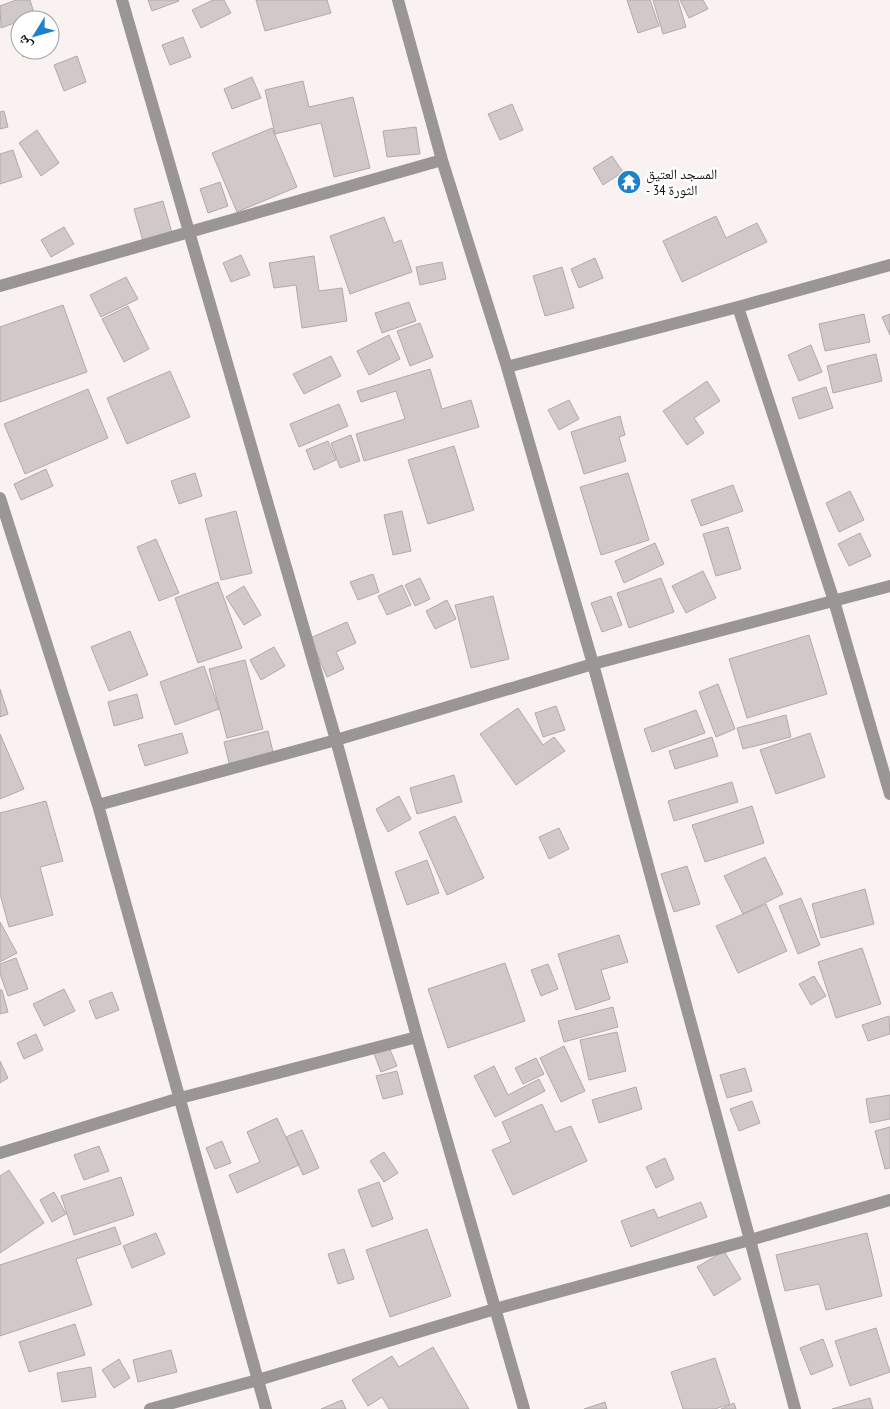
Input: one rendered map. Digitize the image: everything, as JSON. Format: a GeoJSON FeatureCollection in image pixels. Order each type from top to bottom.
{"type":"FeatureCollection","features":[{"type":"Feature","properties":{"kind":"street"},"geometry":{"type":"LineString","coordinates":[[122,0],[336,740],[417,1036],[524,1409]]}},
{"type":"Feature","properties":{"kind":"street"},"geometry":{"type":"LineString","coordinates":[[398,0],[442,160],[507,366],[593,664],[795,1409]]}},
{"type":"Feature","properties":{"kind":"street"},"geometry":{"type":"LineString","coordinates":[[0,286],[442,160]]}},
{"type":"Feature","properties":{"kind":"street"},"geometry":{"type":"LineString","coordinates":[[507,366],[738,307],[890,265]]}},
{"type":"Feature","properties":{"kind":"street"},"geometry":{"type":"LineString","coordinates":[[738,307],[834,601],[890,794]]}},
{"type":"Feature","properties":{"kind":"street"},"geometry":{"type":"LineString","coordinates":[[0,498],[98,805],[266,1409]]}},
{"type":"Feature","properties":{"kind":"street"},"geometry":{"type":"LineString","coordinates":[[98,805],[336,740],[593,664],[890,586]]}},
{"type":"Feature","properties":{"kind":"street"},"geometry":{"type":"LineString","coordinates":[[0,1153],[180,1098],[417,1036]]}},
{"type":"Feature","properties":{"kind":"street"},"geometry":{"type":"LineString","coordinates":[[150,1409],[258,1380],[495,1309],[890,1200]]}},
{"type":"Feature","properties":{"kind":"building"},"geometry":{"type":"Polygon","coordinates":[[[16,0],[30,0],[33,10],[10,10],[10,25],[1,28],[0,6],[16,0]]]}},
{"type":"Feature","properties":{"kind":"building"},"geometry":{"type":"Polygon","coordinates":[[[148,0],[178,0],[179,1],[152,11],[148,0]]]}},
{"type":"Feature","properties":{"kind":"building"},"geometry":{"type":"Polygon","coordinates":[[[213,0],[224,0],[231,13],[201,28],[192,10],[213,0]]]}},
{"type":"Feature","properties":{"kind":"building"},"geometry":{"type":"Polygon","coordinates":[[[256,0],[327,0],[331,13],[265,31],[256,0]]]}},
{"type":"Feature","properties":{"kind":"building"},"geometry":{"type":"Polygon","coordinates":[[[627,0],[650,0],[659,26],[638,33],[627,0]]]}},
{"type":"Feature","properties":{"kind":"building"},"geometry":{"type":"Polygon","coordinates":[[[653,0],[678,0],[686,27],[663,34],[653,0]]]}},
{"type":"Feature","properties":{"kind":"building"},"geometry":{"type":"Polygon","coordinates":[[[680,0],[703,0],[708,9],[689,18],[680,0]]]}},
{"type":"Feature","properties":{"kind":"building"},"geometry":{"type":"Polygon","coordinates":[[[183,37],[191,57],[170,65],[162,45],[183,37]]]}},
{"type":"Feature","properties":{"kind":"building"},"geometry":{"type":"Polygon","coordinates":[[[77,56],[86,82],[64,91],[54,65],[77,56]]]}},
{"type":"Feature","properties":{"kind":"building"},"geometry":{"type":"Polygon","coordinates":[[[252,77],[261,98],[232,109],[224,89],[252,77]]]}},
{"type":"Feature","properties":{"kind":"building"},"geometry":{"type":"Polygon","coordinates":[[[303,81],[309,107],[353,97],[370,168],[334,177],[321,123],[275,134],[265,90],[303,81]]]}},
{"type":"Feature","properties":{"kind":"building"},"geometry":{"type":"Polygon","coordinates":[[[512,104],[523,130],[500,140],[488,114],[512,104]]]}},
{"type":"Feature","properties":{"kind":"building"},"geometry":{"type":"Polygon","coordinates":[[[4,111],[8,127],[0,129],[0,112],[4,111]]]}},
{"type":"Feature","properties":{"kind":"building"},"geometry":{"type":"Polygon","coordinates":[[[416,127],[420,154],[387,157],[383,131],[416,127]]]}},
{"type":"Feature","properties":{"kind":"building"},"geometry":{"type":"Polygon","coordinates":[[[272,128],[297,187],[237,212],[212,153],[272,128]]]}},
{"type":"Feature","properties":{"kind":"building"},"geometry":{"type":"Polygon","coordinates":[[[37,130],[59,163],[41,176],[19,143],[37,130]]]}},
{"type":"Feature","properties":{"kind":"building"},"geometry":{"type":"Polygon","coordinates":[[[13,150],[22,177],[0,184],[0,154],[13,150]]]}},
{"type":"Feature","properties":{"kind":"building"},"geometry":{"type":"Polygon","coordinates":[[[612,156],[623,172],[603,185],[593,168],[612,156]]]}},
{"type":"Feature","properties":{"kind":"building"},"geometry":{"type":"Polygon","coordinates":[[[220,182],[228,206],[208,213],[200,189],[220,182]]]}},
{"type":"Feature","properties":{"kind":"building"},"geometry":{"type":"Polygon","coordinates":[[[163,201],[172,233],[143,241],[134,209],[163,201]]]}},
{"type":"Feature","properties":{"kind":"building"},"geometry":{"type":"Polygon","coordinates":[[[716,216],[726,238],[757,223],[767,242],[682,282],[663,241],[716,216]]]}},
{"type":"Feature","properties":{"kind":"building"},"geometry":{"type":"Polygon","coordinates":[[[384,217],[394,243],[401,240],[412,272],[350,294],[330,236],[384,217]]]}},
{"type":"Feature","properties":{"kind":"building"},"geometry":{"type":"Polygon","coordinates":[[[64,227],[74,244],[51,257],[41,240],[64,227]]]}},
{"type":"Feature","properties":{"kind":"building"},"geometry":{"type":"Polygon","coordinates":[[[241,255],[250,275],[231,282],[223,263],[241,255]]]}},
{"type":"Feature","properties":{"kind":"building"},"geometry":{"type":"Polygon","coordinates":[[[314,256],[319,291],[342,288],[347,321],[302,328],[296,285],[274,288],[269,263],[314,256]]]}},
{"type":"Feature","properties":{"kind":"building"},"geometry":{"type":"Polygon","coordinates":[[[595,258],[603,278],[579,288],[571,269],[595,258]]]}},
{"type":"Feature","properties":{"kind":"building"},"geometry":{"type":"Polygon","coordinates":[[[442,262],[446,279],[420,285],[416,267],[442,262]]]}},
{"type":"Feature","properties":{"kind":"building"},"geometry":{"type":"Polygon","coordinates":[[[562,267],[574,308],[545,316],[533,276],[562,267]]]}},
{"type":"Feature","properties":{"kind":"building"},"geometry":{"type":"Polygon","coordinates":[[[126,277],[138,299],[101,317],[90,295],[126,277]]]}},
{"type":"Feature","properties":{"kind":"building"},"geometry":{"type":"Polygon","coordinates":[[[409,302],[416,321],[382,333],[375,313],[409,302]]]}},
{"type":"Feature","properties":{"kind":"building"},"geometry":{"type":"Polygon","coordinates":[[[63,305],[87,372],[0,402],[0,327],[63,305]]]}},
{"type":"Feature","properties":{"kind":"building"},"geometry":{"type":"Polygon","coordinates":[[[128,306],[149,349],[124,362],[102,319],[128,306]]]}},
{"type":"Feature","properties":{"kind":"building"},"geometry":{"type":"Polygon","coordinates":[[[864,314],[870,342],[825,351],[819,324],[864,314]]]}},
{"type":"Feature","properties":{"kind":"building"},"geometry":{"type":"Polygon","coordinates":[[[890,314],[890,335],[882,317],[890,314]]]}},
{"type":"Feature","properties":{"kind":"building"},"geometry":{"type":"Polygon","coordinates":[[[420,323],[433,357],[410,366],[397,331],[420,323]]]}},
{"type":"Feature","properties":{"kind":"building"},"geometry":{"type":"Polygon","coordinates":[[[389,335],[400,359],[369,375],[357,351],[389,335]]]}},
{"type":"Feature","properties":{"kind":"building"},"geometry":{"type":"Polygon","coordinates":[[[811,345],[822,372],[799,381],[788,355],[811,345]]]}},
{"type":"Feature","properties":{"kind":"building"},"geometry":{"type":"Polygon","coordinates":[[[876,354],[882,381],[833,393],[827,366],[876,354]]]}},
{"type":"Feature","properties":{"kind":"building"},"geometry":{"type":"Polygon","coordinates":[[[331,356],[341,376],[304,394],[293,374],[331,356]]]}},
{"type":"Feature","properties":{"kind":"building"},"geometry":{"type":"Polygon","coordinates":[[[430,369],[442,409],[471,400],[479,427],[364,461],[356,434],[405,419],[396,391],[361,402],[357,391],[430,369]]]}},
{"type":"Feature","properties":{"kind":"building"},"geometry":{"type":"Polygon","coordinates":[[[170,371],[190,417],[127,444],[107,398],[170,371]]]}},
{"type":"Feature","properties":{"kind":"building"},"geometry":{"type":"Polygon","coordinates":[[[707,381],[720,401],[694,418],[704,433],[687,445],[663,411],[707,381]]]}},
{"type":"Feature","properties":{"kind":"building"},"geometry":{"type":"Polygon","coordinates":[[[826,387],[833,408],[799,419],[792,398],[826,387]]]}},
{"type":"Feature","properties":{"kind":"building"},"geometry":{"type":"Polygon","coordinates":[[[88,389],[108,438],[25,474],[4,424],[88,389]]]}},
{"type":"Feature","properties":{"kind":"building"},"geometry":{"type":"Polygon","coordinates":[[[569,400],[579,419],[559,430],[548,410],[569,400]]]}},
{"type":"Feature","properties":{"kind":"building"},"geometry":{"type":"Polygon","coordinates":[[[339,404],[348,426],[299,447],[290,424],[339,404]]]}},
{"type":"Feature","properties":{"kind":"building"},"geometry":{"type":"Polygon","coordinates":[[[620,416],[625,435],[619,437],[626,461],[584,474],[571,432],[620,416]]]}},
{"type":"Feature","properties":{"kind":"building"},"geometry":{"type":"Polygon","coordinates":[[[351,435],[360,461],[340,468],[331,443],[351,435]]]}},
{"type":"Feature","properties":{"kind":"building"},"geometry":{"type":"Polygon","coordinates":[[[328,441],[336,460],[314,470],[306,450],[328,441]]]}},
{"type":"Feature","properties":{"kind":"building"},"geometry":{"type":"Polygon","coordinates":[[[454,446],[474,510],[428,524],[408,460],[454,446]]]}},
{"type":"Feature","properties":{"kind":"building"},"geometry":{"type":"Polygon","coordinates":[[[46,469],[53,486],[21,500],[14,484],[46,469]]]}},
{"type":"Feature","properties":{"kind":"building"},"geometry":{"type":"Polygon","coordinates":[[[195,473],[202,496],[179,504],[171,481],[195,473]]]}},
{"type":"Feature","properties":{"kind":"building"},"geometry":{"type":"Polygon","coordinates":[[[628,473],[649,540],[601,555],[580,487],[628,473]]]}},
{"type":"Feature","properties":{"kind":"building"},"geometry":{"type":"Polygon","coordinates":[[[733,485],[743,511],[701,526],[691,500],[733,485]]]}},
{"type":"Feature","properties":{"kind":"building"},"geometry":{"type":"Polygon","coordinates":[[[850,491],[864,520],[839,532],[826,503],[850,491]]]}},
{"type":"Feature","properties":{"kind":"building"},"geometry":{"type":"Polygon","coordinates":[[[236,511],[252,573],[221,580],[205,519],[236,511]]]}},
{"type":"Feature","properties":{"kind":"building"},"geometry":{"type":"Polygon","coordinates":[[[402,511],[411,551],[393,555],[384,515],[402,511]]]}},
{"type":"Feature","properties":{"kind":"building"},"geometry":{"type":"Polygon","coordinates":[[[728,527],[741,569],[716,576],[703,534],[728,527]]]}},
{"type":"Feature","properties":{"kind":"building"},"geometry":{"type":"Polygon","coordinates":[[[860,533],[871,556],[849,566],[838,544],[860,533]]]}},
{"type":"Feature","properties":{"kind":"building"},"geometry":{"type":"Polygon","coordinates":[[[156,539],[179,593],[159,601],[137,547],[156,539]]]}},
{"type":"Feature","properties":{"kind":"building"},"geometry":{"type":"Polygon","coordinates":[[[655,543],[664,564],[624,583],[615,561],[655,543]]]}},
{"type":"Feature","properties":{"kind":"building"},"geometry":{"type":"Polygon","coordinates":[[[703,571],[716,598],[686,613],[672,586],[703,571]]]}},
{"type":"Feature","properties":{"kind":"building"},"geometry":{"type":"Polygon","coordinates":[[[373,574],[379,592],[358,600],[350,582],[373,574]]]}},
{"type":"Feature","properties":{"kind":"building"},"geometry":{"type":"Polygon","coordinates":[[[420,578],[430,599],[415,606],[405,585],[420,578]]]}},
{"type":"Feature","properties":{"kind":"building"},"geometry":{"type":"Polygon","coordinates":[[[661,578],[674,612],[629,628],[617,593],[661,578]]]}},
{"type":"Feature","properties":{"kind":"building"},"geometry":{"type":"Polygon","coordinates":[[[218,582],[242,648],[198,663],[175,598],[218,582]]]}},
{"type":"Feature","properties":{"kind":"building"},"geometry":{"type":"Polygon","coordinates":[[[402,585],[411,605],[387,615],[378,596],[402,585]]]}},
{"type":"Feature","properties":{"kind":"building"},"geometry":{"type":"Polygon","coordinates":[[[244,586],[261,615],[244,625],[226,597],[244,586]]]}},
{"type":"Feature","properties":{"kind":"building"},"geometry":{"type":"Polygon","coordinates":[[[493,596],[509,659],[471,668],[455,605],[493,596]]]}},
{"type":"Feature","properties":{"kind":"building"},"geometry":{"type":"Polygon","coordinates":[[[611,596],[622,625],[602,632],[591,603],[611,596]]]}},
{"type":"Feature","properties":{"kind":"building"},"geometry":{"type":"Polygon","coordinates":[[[447,600],[456,619],[435,629],[426,611],[447,600]]]}},
{"type":"Feature","properties":{"kind":"building"},"geometry":{"type":"Polygon","coordinates":[[[347,622],[356,643],[336,652],[344,669],[327,677],[310,638],[347,622]]]}},
{"type":"Feature","properties":{"kind":"building"},"geometry":{"type":"Polygon","coordinates":[[[130,631],[148,675],[109,691],[91,647],[130,631]]]}},
{"type":"Feature","properties":{"kind":"building"},"geometry":{"type":"Polygon","coordinates":[[[809,635],[827,694],[747,718],[729,659],[809,635]]]}},
{"type":"Feature","properties":{"kind":"building"},"geometry":{"type":"Polygon","coordinates":[[[274,647],[285,666],[261,680],[250,660],[274,647]]]}},
{"type":"Feature","properties":{"kind":"building"},"geometry":{"type":"Polygon","coordinates":[[[245,660],[263,729],[227,738],[209,669],[245,660]]]}},
{"type":"Feature","properties":{"kind":"building"},"geometry":{"type":"Polygon","coordinates":[[[204,666],[219,709],[175,725],[160,682],[204,666]]]}},
{"type":"Feature","properties":{"kind":"building"},"geometry":{"type":"Polygon","coordinates":[[[718,684],[735,729],[716,737],[699,692],[718,684]]]}},
{"type":"Feature","properties":{"kind":"building"},"geometry":{"type":"Polygon","coordinates":[[[0,689],[8,714],[0,717],[0,689]]]}},
{"type":"Feature","properties":{"kind":"building"},"geometry":{"type":"Polygon","coordinates":[[[137,694],[143,718],[114,726],[108,702],[137,694]]]}},
{"type":"Feature","properties":{"kind":"building"},"geometry":{"type":"Polygon","coordinates":[[[556,706],[565,730],[543,737],[535,713],[556,706]]]}},
{"type":"Feature","properties":{"kind":"building"},"geometry":{"type":"Polygon","coordinates":[[[518,708],[543,745],[554,737],[565,751],[516,785],[480,734],[518,708]]]}},
{"type":"Feature","properties":{"kind":"building"},"geometry":{"type":"Polygon","coordinates":[[[696,710],[705,733],[652,752],[644,729],[696,710]]]}},
{"type":"Feature","properties":{"kind":"building"},"geometry":{"type":"Polygon","coordinates":[[[786,715],[791,737],[743,749],[737,728],[786,715]]]}},
{"type":"Feature","properties":{"kind":"building"},"geometry":{"type":"Polygon","coordinates":[[[268,731],[274,756],[230,767],[224,742],[268,731]]]}},
{"type":"Feature","properties":{"kind":"building"},"geometry":{"type":"Polygon","coordinates":[[[182,733],[188,753],[145,766],[138,745],[182,733]]]}},
{"type":"Feature","properties":{"kind":"building"},"geometry":{"type":"Polygon","coordinates":[[[810,733],[825,777],[776,794],[760,750],[810,733]]]}},
{"type":"Feature","properties":{"kind":"building"},"geometry":{"type":"Polygon","coordinates":[[[0,734],[24,789],[0,799],[0,734]]]}},
{"type":"Feature","properties":{"kind":"building"},"geometry":{"type":"Polygon","coordinates":[[[712,737],[718,756],[675,769],[669,751],[712,737]]]}},
{"type":"Feature","properties":{"kind":"building"},"geometry":{"type":"Polygon","coordinates":[[[454,775],[462,802],[417,814],[410,788],[454,775]]]}},
{"type":"Feature","properties":{"kind":"building"},"geometry":{"type":"Polygon","coordinates":[[[732,782],[738,802],[674,821],[668,801],[732,782]]]}},
{"type":"Feature","properties":{"kind":"building"},"geometry":{"type":"Polygon","coordinates":[[[399,796],[411,819],[388,832],[376,809],[399,796]]]}},
{"type":"Feature","properties":{"kind":"building"},"geometry":{"type":"Polygon","coordinates":[[[46,801],[63,861],[40,867],[53,915],[9,927],[0,894],[0,813],[46,801]]]}},
{"type":"Feature","properties":{"kind":"building"},"geometry":{"type":"Polygon","coordinates":[[[752,806],[764,843],[705,862],[692,825],[752,806]]]}},
{"type":"Feature","properties":{"kind":"building"},"geometry":{"type":"Polygon","coordinates":[[[455,816],[484,878],[447,895],[419,832],[455,816]]]}},
{"type":"Feature","properties":{"kind":"building"},"geometry":{"type":"Polygon","coordinates":[[[559,828],[569,849],[549,859],[539,837],[559,828]]]}},
{"type":"Feature","properties":{"kind":"building"},"geometry":{"type":"Polygon","coordinates":[[[765,857],[783,894],[743,914],[724,876],[765,857]]]}},
{"type":"Feature","properties":{"kind":"building"},"geometry":{"type":"Polygon","coordinates":[[[427,860],[439,893],[407,905],[395,872],[427,860]]]}},
{"type":"Feature","properties":{"kind":"building"},"geometry":{"type":"Polygon","coordinates":[[[687,866],[700,904],[674,912],[661,874],[687,866]]]}},
{"type":"Feature","properties":{"kind":"building"},"geometry":{"type":"Polygon","coordinates":[[[865,889],[874,924],[821,938],[812,904],[865,889]]]}},
{"type":"Feature","properties":{"kind":"building"},"geometry":{"type":"Polygon","coordinates":[[[801,898],[820,945],[798,954],[779,906],[801,898]]]}},
{"type":"Feature","properties":{"kind":"building"},"geometry":{"type":"Polygon","coordinates":[[[766,904],[787,951],[738,973],[716,926],[766,904]]]}},
{"type":"Feature","properties":{"kind":"building"},"geometry":{"type":"Polygon","coordinates":[[[0,922],[17,953],[0,962],[0,922]]]}},
{"type":"Feature","properties":{"kind":"building"},"geometry":{"type":"Polygon","coordinates":[[[619,935],[628,962],[601,970],[610,999],[576,1010],[558,954],[619,935]]]}},
{"type":"Feature","properties":{"kind":"building"},"geometry":{"type":"Polygon","coordinates":[[[862,948],[881,1004],[836,1018],[818,962],[862,948]]]}},
{"type":"Feature","properties":{"kind":"building"},"geometry":{"type":"Polygon","coordinates":[[[16,958],[28,989],[8,996],[0,974],[0,964],[16,958]]]}},
{"type":"Feature","properties":{"kind":"building"},"geometry":{"type":"Polygon","coordinates":[[[505,963],[525,1021],[448,1048],[428,989],[505,963]]]}},
{"type":"Feature","properties":{"kind":"building"},"geometry":{"type":"Polygon","coordinates":[[[548,964],[558,989],[541,996],[531,970],[548,964]]]}},
{"type":"Feature","properties":{"kind":"building"},"geometry":{"type":"Polygon","coordinates":[[[814,976],[826,996],[811,1005],[799,984],[814,976]]]}},
{"type":"Feature","properties":{"kind":"building"},"geometry":{"type":"Polygon","coordinates":[[[64,989],[75,1011],[44,1026],[33,1004],[64,989]]]}},
{"type":"Feature","properties":{"kind":"building"},"geometry":{"type":"Polygon","coordinates":[[[0,990],[2,990],[8,1012],[0,1014],[0,990]]]}},
{"type":"Feature","properties":{"kind":"building"},"geometry":{"type":"Polygon","coordinates":[[[112,992],[119,1010],[96,1019],[89,1001],[112,992]]]}},
{"type":"Feature","properties":{"kind":"building"},"geometry":{"type":"Polygon","coordinates":[[[613,1007],[618,1027],[564,1042],[558,1021],[613,1007]]]}},
{"type":"Feature","properties":{"kind":"building"},"geometry":{"type":"Polygon","coordinates":[[[889,1016],[890,1034],[868,1041],[862,1025],[889,1016]]]}},
{"type":"Feature","properties":{"kind":"building"},"geometry":{"type":"Polygon","coordinates":[[[617,1032],[626,1071],[589,1080],[580,1040],[617,1032]]]}},
{"type":"Feature","properties":{"kind":"building"},"geometry":{"type":"Polygon","coordinates":[[[36,1034],[43,1050],[24,1059],[17,1043],[36,1034]]]}},
{"type":"Feature","properties":{"kind":"building"},"geometry":{"type":"Polygon","coordinates":[[[388,1045],[397,1066],[381,1072],[373,1051],[388,1045]]]}},
{"type":"Feature","properties":{"kind":"building"},"geometry":{"type":"Polygon","coordinates":[[[564,1046],[585,1091],[561,1102],[540,1058],[564,1046]]]}},
{"type":"Feature","properties":{"kind":"building"},"geometry":{"type":"Polygon","coordinates":[[[536,1058],[544,1074],[523,1084],[515,1068],[536,1058]]]}},
{"type":"Feature","properties":{"kind":"building"},"geometry":{"type":"Polygon","coordinates":[[[0,1061],[8,1078],[0,1083],[0,1061]]]}},
{"type":"Feature","properties":{"kind":"building"},"geometry":{"type":"Polygon","coordinates":[[[494,1066],[508,1095],[539,1079],[545,1091],[495,1117],[474,1076],[494,1066]]]}},
{"type":"Feature","properties":{"kind":"building"},"geometry":{"type":"Polygon","coordinates":[[[745,1068],[752,1091],[727,1098],[720,1075],[745,1068]]]}},
{"type":"Feature","properties":{"kind":"building"},"geometry":{"type":"Polygon","coordinates":[[[397,1071],[403,1094],[383,1099],[376,1076],[397,1071]]]}},
{"type":"Feature","properties":{"kind":"building"},"geometry":{"type":"Polygon","coordinates":[[[636,1087],[642,1109],[599,1123],[592,1100],[636,1087]]]}},
{"type":"Feature","properties":{"kind":"building"},"geometry":{"type":"Polygon","coordinates":[[[890,1095],[890,1119],[870,1123],[866,1099],[890,1095]]]}},
{"type":"Feature","properties":{"kind":"building"},"geometry":{"type":"Polygon","coordinates":[[[752,1101],[760,1123],[739,1131],[730,1109],[752,1101]]]}},
{"type":"Feature","properties":{"kind":"building"},"geometry":{"type":"Polygon","coordinates":[[[542,1104],[555,1132],[571,1126],[587,1161],[513,1195],[492,1150],[511,1142],[502,1122],[542,1104]]]}},
{"type":"Feature","properties":{"kind":"building"},"geometry":{"type":"Polygon","coordinates":[[[277,1118],[299,1165],[237,1193],[229,1175],[260,1162],[247,1132],[277,1118]]]}},
{"type":"Feature","properties":{"kind":"building"},"geometry":{"type":"Polygon","coordinates":[[[890,1127],[890,1168],[885,1169],[875,1131],[890,1127]]]}},
{"type":"Feature","properties":{"kind":"building"},"geometry":{"type":"Polygon","coordinates":[[[302,1130],[319,1168],[303,1175],[286,1137],[302,1130]]]}},
{"type":"Feature","properties":{"kind":"building"},"geometry":{"type":"Polygon","coordinates":[[[222,1141],[231,1163],[215,1169],[206,1148],[222,1141]]]}},
{"type":"Feature","properties":{"kind":"building"},"geometry":{"type":"Polygon","coordinates":[[[99,1146],[109,1171],[84,1180],[74,1155],[99,1146]]]}},
{"type":"Feature","properties":{"kind":"building"},"geometry":{"type":"Polygon","coordinates":[[[384,1152],[398,1173],[384,1182],[370,1161],[384,1152]]]}},
{"type":"Feature","properties":{"kind":"building"},"geometry":{"type":"Polygon","coordinates":[[[665,1158],[674,1179],[656,1188],[646,1167],[665,1158]]]}},
{"type":"Feature","properties":{"kind":"building"},"geometry":{"type":"Polygon","coordinates":[[[9,1170],[44,1223],[0,1253],[0,1176],[9,1170]]]}},
{"type":"Feature","properties":{"kind":"building"},"geometry":{"type":"Polygon","coordinates":[[[121,1177],[134,1215],[74,1235],[61,1196],[121,1177]]]}},
{"type":"Feature","properties":{"kind":"building"},"geometry":{"type":"Polygon","coordinates":[[[379,1182],[393,1219],[372,1227],[358,1190],[379,1182]]]}},
{"type":"Feature","properties":{"kind":"building"},"geometry":{"type":"Polygon","coordinates":[[[54,1192],[66,1214],[52,1222],[40,1200],[54,1192]]]}},
{"type":"Feature","properties":{"kind":"building"},"geometry":{"type":"Polygon","coordinates":[[[701,1202],[707,1217],[631,1247],[621,1221],[654,1209],[658,1218],[701,1202]]]}},
{"type":"Feature","properties":{"kind":"building"},"geometry":{"type":"Polygon","coordinates":[[[115,1227],[121,1244],[76,1259],[92,1305],[0,1336],[0,1265],[115,1227]]]}},
{"type":"Feature","properties":{"kind":"building"},"geometry":{"type":"Polygon","coordinates":[[[427,1229],[451,1296],[390,1317],[366,1250],[427,1229]]]}},
{"type":"Feature","properties":{"kind":"building"},"geometry":{"type":"Polygon","coordinates":[[[156,1233],[165,1254],[132,1268],[123,1246],[156,1233]]]}},
{"type":"Feature","properties":{"kind":"building"},"geometry":{"type":"Polygon","coordinates":[[[867,1233],[882,1296],[826,1310],[819,1284],[785,1291],[776,1255],[867,1233]]]}},
{"type":"Feature","properties":{"kind":"building"},"geometry":{"type":"Polygon","coordinates":[[[344,1249],[354,1279],[338,1284],[328,1254],[344,1249]]]}},
{"type":"Feature","properties":{"kind":"building"},"geometry":{"type":"Polygon","coordinates":[[[724,1251],[741,1279],[714,1296],[697,1267],[724,1251]]]}},
{"type":"Feature","properties":{"kind":"building"},"geometry":{"type":"Polygon","coordinates":[[[75,1324],[85,1355],[29,1372],[19,1342],[75,1324]]]}},
{"type":"Feature","properties":{"kind":"building"},"geometry":{"type":"Polygon","coordinates":[[[876,1328],[890,1372],[850,1386],[835,1341],[876,1328]]]}},
{"type":"Feature","properties":{"kind":"building"},"geometry":{"type":"Polygon","coordinates":[[[823,1339],[833,1366],[811,1375],[800,1348],[823,1339]]]}},
{"type":"Feature","properties":{"kind":"building"},"geometry":{"type":"Polygon","coordinates":[[[433,1347],[469,1409],[389,1409],[382,1397],[368,1406],[352,1380],[392,1356],[399,1367],[433,1347]]]}},
{"type":"Feature","properties":{"kind":"building"},"geometry":{"type":"Polygon","coordinates":[[[171,1350],[177,1372],[138,1382],[133,1360],[171,1350]]]}},
{"type":"Feature","properties":{"kind":"building"},"geometry":{"type":"Polygon","coordinates":[[[715,1358],[730,1404],[715,1409],[683,1409],[671,1372],[715,1358]]]}},
{"type":"Feature","properties":{"kind":"building"},"geometry":{"type":"Polygon","coordinates":[[[119,1359],[130,1378],[114,1388],[102,1370],[119,1359]]]}},
{"type":"Feature","properties":{"kind":"building"},"geometry":{"type":"Polygon","coordinates":[[[91,1367],[96,1397],[62,1402],[57,1373],[91,1367]]]}},
{"type":"Feature","properties":{"kind":"building"},"geometry":{"type":"Polygon","coordinates":[[[870,1398],[873,1409],[832,1409],[870,1398]]]}},
{"type":"Feature","properties":{"kind":"building"},"geometry":{"type":"Polygon","coordinates":[[[342,1400],[346,1409],[321,1409],[342,1400]]]}},
{"type":"Feature","properties":{"kind":"building"},"geometry":{"type":"Polygon","coordinates":[[[605,1402],[607,1409],[584,1409],[605,1402]]]}},
{"type":"Feature","properties":{"kind":"building"},"geometry":{"type":"Polygon","coordinates":[[[734,1403],[736,1409],[721,1409],[734,1403]]]}},
{"type":"Feature","properties":{"kind":"place","name":"المسجد العتيق - الثورة 34"},"geometry":{"type":"Point","coordinates":[629,182]}}]}
